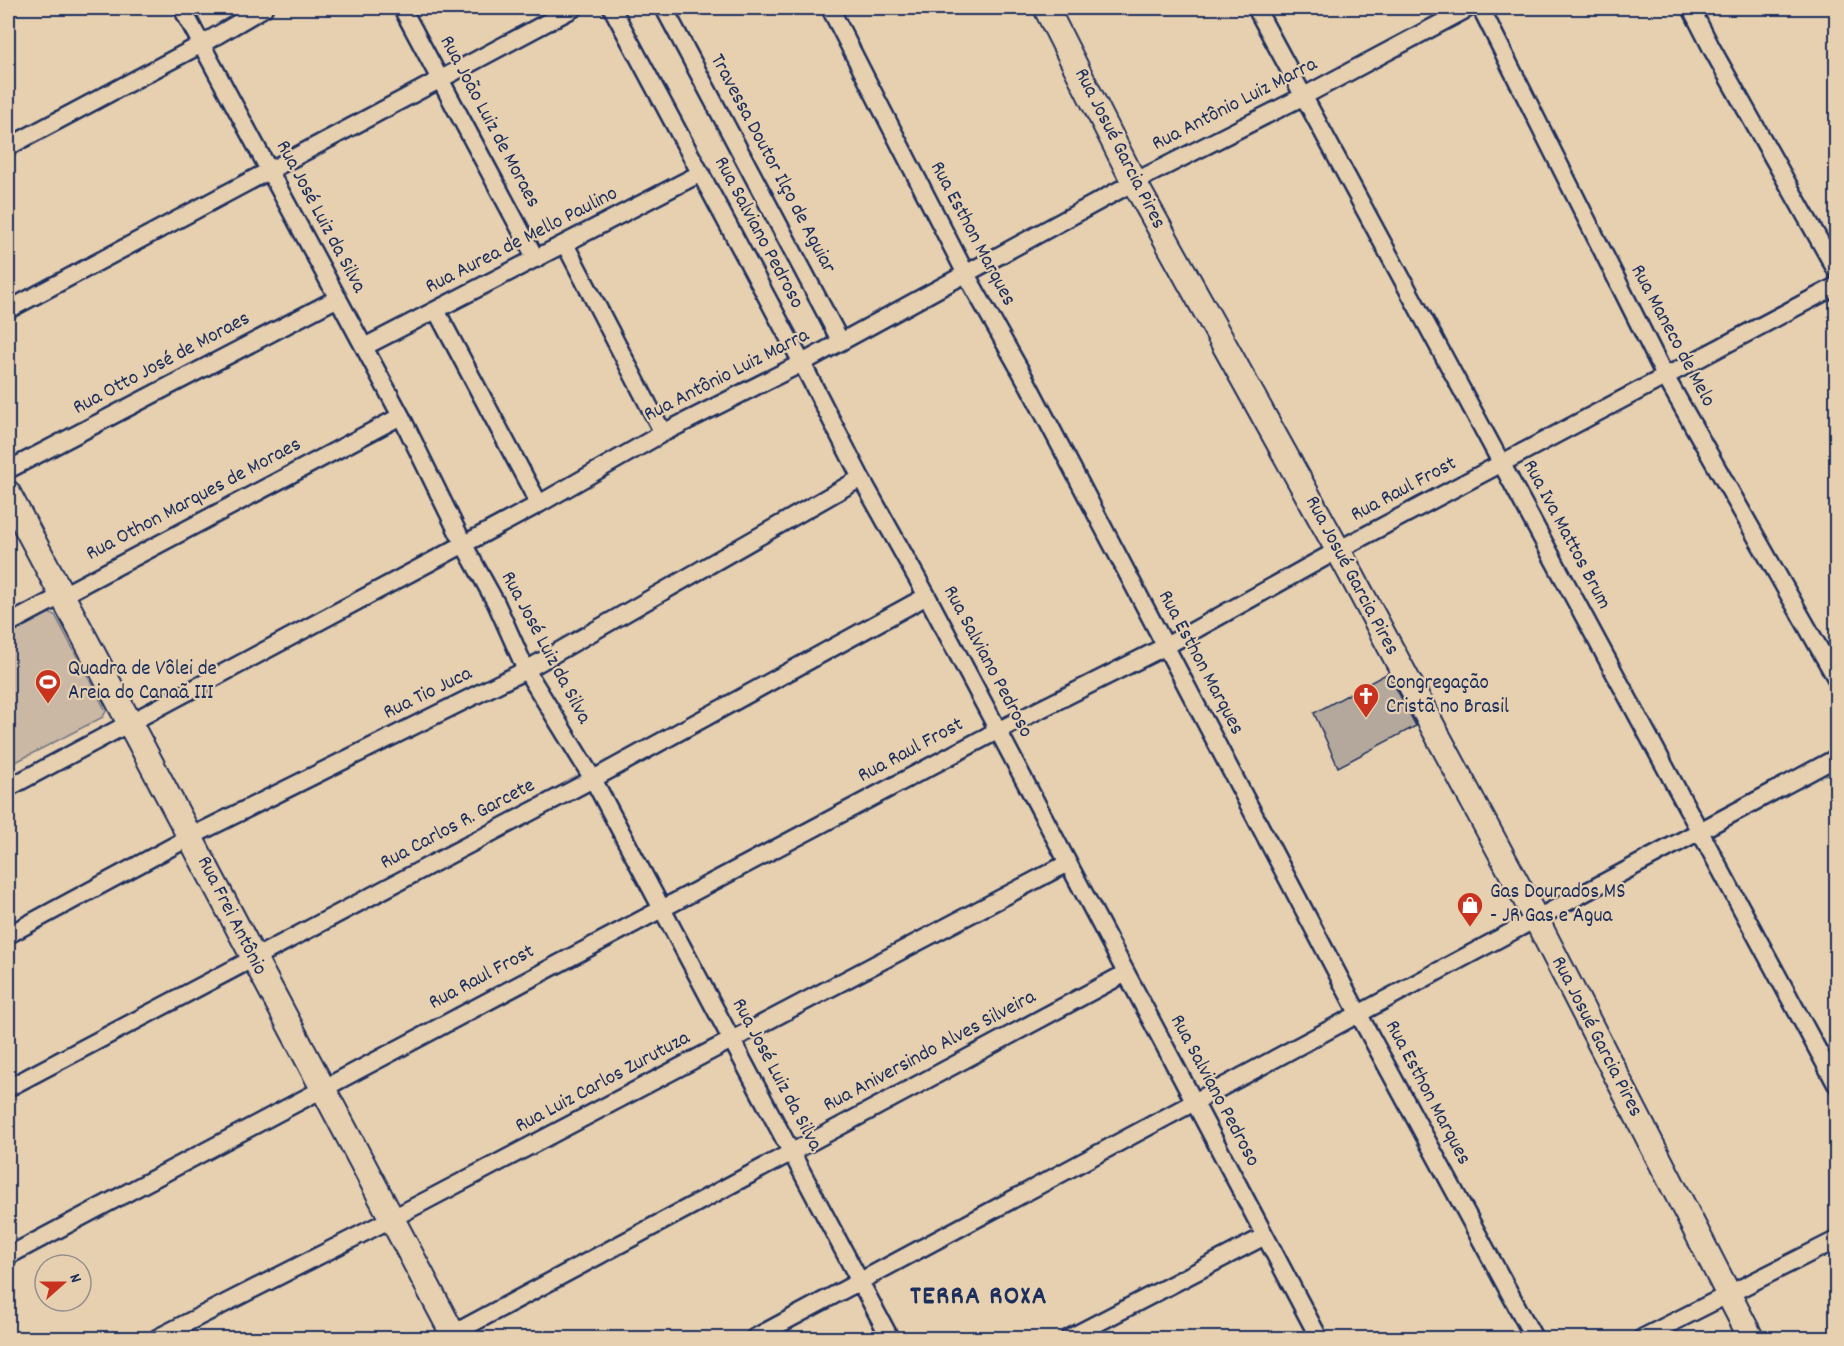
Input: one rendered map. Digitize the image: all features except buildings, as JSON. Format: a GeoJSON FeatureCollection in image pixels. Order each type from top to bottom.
{"type":"FeatureCollection","features":[{"type":"Feature","properties":{"kind":"street","name":"Rua José Luiz da Silva"},"geometry":{"type":"LineString","coordinates":[[182,8],[400,416],[464,545],[496,603],[526,670],[593,779],[890,1338]]}},
{"type":"Feature","properties":{"kind":"street"},"geometry":{"type":"LineString","coordinates":[[8,147],[202,44],[264,8]]}},
{"type":"Feature","properties":{"kind":"street","name":"Rua João Luiz de Moraes"},"geometry":{"type":"LineString","coordinates":[[402,8],[536,259]]}},
{"type":"Feature","properties":{"kind":"street"},"geometry":{"type":"LineString","coordinates":[[8,310],[574,8]]}},
{"type":"Feature","properties":{"kind":"street","name":"Rua Salviano Pedroso"},"geometry":{"type":"LineString","coordinates":[[612,8],[861,478],[927,596],[1319,1338]]}},
{"type":"Feature","properties":{"kind":"street","name":"Travessa Doutor Ilço de Aguiar"},"geometry":{"type":"LineString","coordinates":[[664,8],[841,342]]}},
{"type":"Feature","properties":{"kind":"street","name":"Rua Esthon Marques"},"geometry":{"type":"LineString","coordinates":[[830,8],[966,274],[1029,386],[1358,1013],[1534,1338]]}},
{"type":"Feature","properties":{"kind":"street","name":"Rua Josué Garcia Pires"},"geometry":{"type":"LineString","coordinates":[[1046,8],[1134,182],[1338,550],[1536,919],[1751,1338]]}},
{"type":"Feature","properties":{"kind":"street","name":"Rua Iva Mattos Brum"},"geometry":{"type":"LineString","coordinates":[[1256,8],[1836,1084]]}},
{"type":"Feature","properties":{"kind":"street","name":"Rua Antônio Luiz Marra"},"geometry":{"type":"LineString","coordinates":[[8,788],[464,545],[663,433],[802,363],[1134,182],[1304,96],[1469,8]]}},
{"type":"Feature","properties":{"kind":"street","name":"Rua Maneco de Melo"},"geometry":{"type":"LineString","coordinates":[[1481,8],[1665,376],[1836,678]]}},
{"type":"Feature","properties":{"kind":"street"},"geometry":{"type":"LineString","coordinates":[[1690,8],[1836,270]]}},
{"type":"Feature","properties":{"kind":"street","name":"Rua Aurea de Mello Paulino"},"geometry":{"type":"LineString","coordinates":[[364,348],[701,173]]}},
{"type":"Feature","properties":{"kind":"street"},"geometry":{"type":"LineString","coordinates":[[565,244],[663,433]]}},
{"type":"Feature","properties":{"kind":"street","name":"Rua Raul Frost"},"geometry":{"type":"LineString","coordinates":[[8,1256],[997,731],[1167,646],[1338,550],[1836,286]]}},
{"type":"Feature","properties":{"kind":"street","name":"Rua Otto José de Moraes"},"geometry":{"type":"LineString","coordinates":[[8,470],[338,298]]}},
{"type":"Feature","properties":{"kind":"street"},"geometry":{"type":"LineString","coordinates":[[436,310],[539,504]]}},
{"type":"Feature","properties":{"kind":"street","name":"Rua Othon Marques de Moraes"},"geometry":{"type":"LineString","coordinates":[[8,624],[400,416]]}},
{"type":"Feature","properties":{"kind":"street","name":"Rua Tio Juca"},"geometry":{"type":"LineString","coordinates":[[8,935],[190,837],[526,670],[861,478]]}},
{"type":"Feature","properties":{"kind":"street","name":"Rua Frei Antônio"},"geometry":{"type":"LineString","coordinates":[[8,494],[392,1219],[451,1337]]}},
{"type":"Feature","properties":{"kind":"street","name":"Rua Carlos R. Garcete"},"geometry":{"type":"LineString","coordinates":[[8,1088],[593,779],[927,596]]}},
{"type":"Feature","properties":{"kind":"street"},"geometry":{"type":"LineString","coordinates":[[754,1338],[1836,758]]}},
{"type":"Feature","properties":{"kind":"street","name":"Rua Luiz Carlos Zurutuza"},"geometry":{"type":"LineString","coordinates":[[157,1338],[392,1219],[1068,863]]}},
{"type":"Feature","properties":{"kind":"street","name":"Rua Aniversindo Alves Silveira"},"geometry":{"type":"LineString","coordinates":[[451,1337],[597,1256],[1126,973]]}},
{"type":"Feature","properties":{"kind":"street"},"geometry":{"type":"LineString","coordinates":[[1069,1338],[1265,1236]]}},
{"type":"Feature","properties":{"kind":"street"},"geometry":{"type":"LineString","coordinates":[[1642,1338],[1836,1240]]}},
{"type":"Feature","properties":{"kind":"shaded area"},"geometry":{"type":"Polygon","coordinates":[[[47,613],[55,615],[106,711],[103,717],[8,766],[8,632],[47,613]]]}},
{"type":"Feature","properties":{"kind":"place","name":"Quadra de Vôlei de Areia do Canaã III"},"geometry":{"type":"Point","coordinates":[48,705]}},
{"type":"Feature","properties":{"kind":"place","name":"Congregação Cristã no Brasil"},"geometry":{"type":"Point","coordinates":[1366,719]}},
{"type":"Feature","properties":{"kind":"place","name":"Gas Dourados MS - JR Gas e Agua"},"geometry":{"type":"Point","coordinates":[1470,928]}},
{"type":"Feature","properties":{"kind":"district","name":"TERRA ROXA"},"geometry":{"type":"Point","coordinates":[979,1297]}}]}
